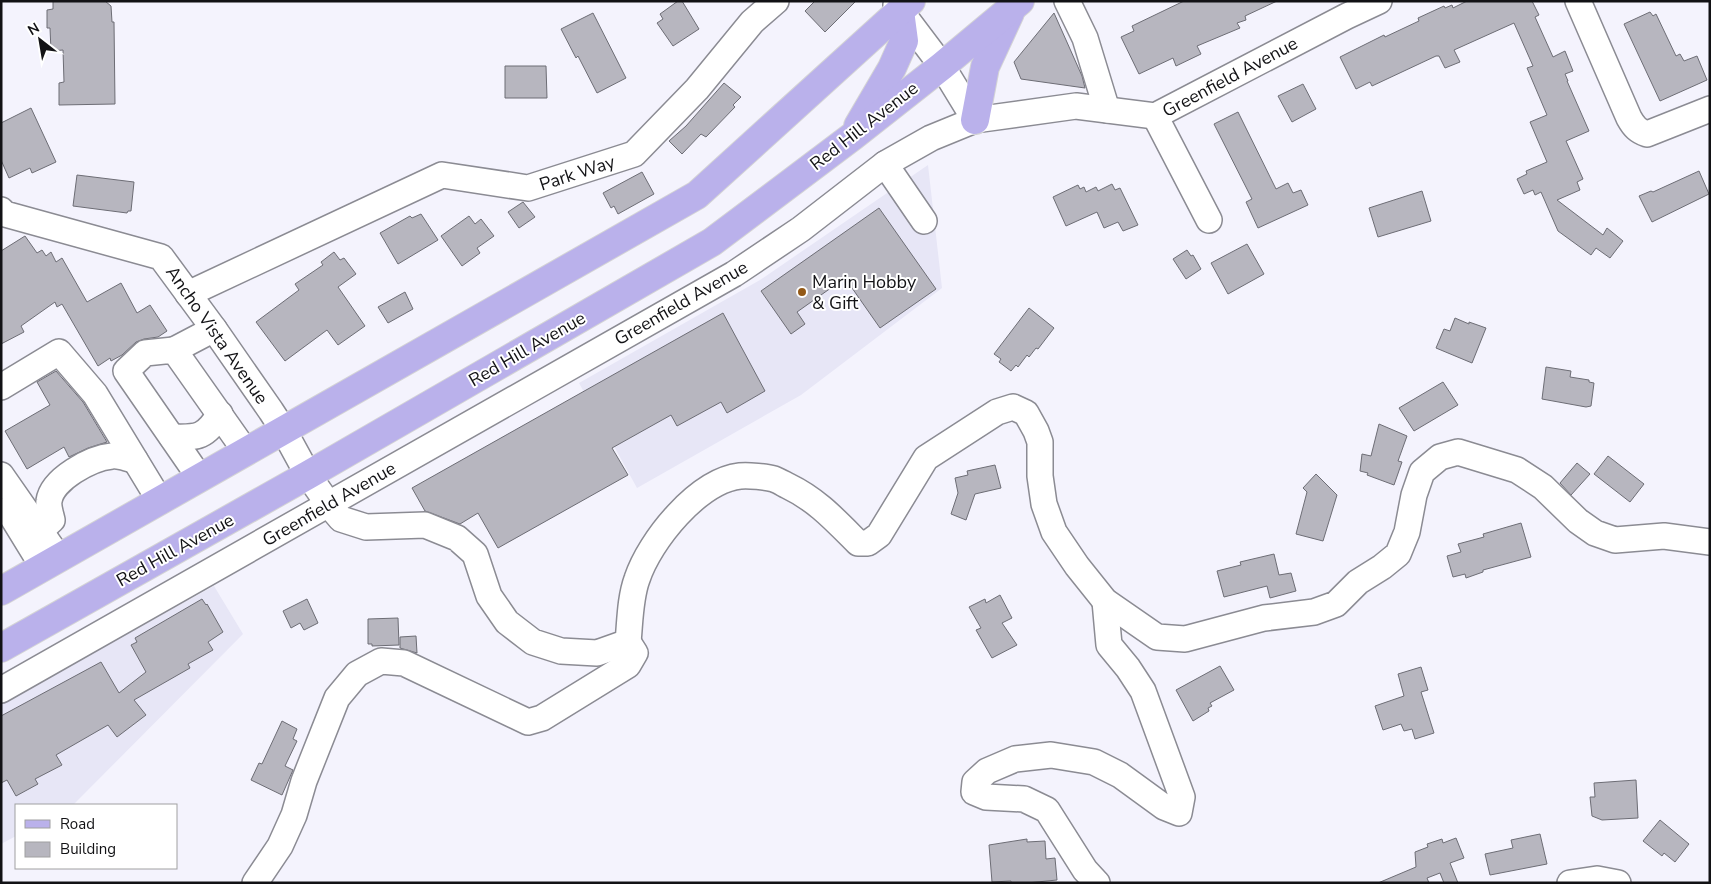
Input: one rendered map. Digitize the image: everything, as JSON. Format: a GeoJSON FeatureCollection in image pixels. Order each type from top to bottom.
{"type":"FeatureCollection","features":[{"type":"Feature","properties":{"kind":"main road"},"geometry":{"type":"LineString","coordinates":[[853,136],[892,68],[904,41],[902,4]]}},
{"type":"Feature","properties":{"kind":"main road"},"geometry":{"type":"LineString","coordinates":[[1,591],[697,195],[902,4]]}},
{"type":"Feature","properties":{"kind":"main road","name":"Red Hill Avenue"},"geometry":{"type":"LineString","coordinates":[[1,648],[308,475],[712,242],[853,136],[1017,4]]}},
{"type":"Feature","properties":{"kind":"main road"},"geometry":{"type":"LineString","coordinates":[[975,120],[985,67],[1017,4]]}},
{"type":"Feature","properties":{"kind":"street","name":"Park Way"},"geometry":{"type":"LineString","coordinates":[[188,294],[442,175],[528,188],[634,154],[697,89],[752,22],[776,1]]}},
{"type":"Feature","properties":{"kind":"street"},"geometry":{"type":"LineString","coordinates":[[1067,1],[1085,38],[1107,110]]}},
{"type":"Feature","properties":{"kind":"street","name":"Greenfield Avenue"},"geometry":{"type":"LineString","coordinates":[[1,690],[734,274],[801,229],[885,164],[931,138],[975,120],[1076,106],[1155,116],[1379,1]]}},
{"type":"Feature","properties":{"kind":"street"},"geometry":{"type":"LineString","coordinates":[[1578,1],[1629,118],[1640,132],[1647,134],[1710,109]]}},
{"type":"Feature","properties":{"kind":"street"},"geometry":{"type":"LineString","coordinates":[[902,4],[975,120]]}},
{"type":"Feature","properties":{"kind":"street"},"geometry":{"type":"LineString","coordinates":[[1155,116],[1209,220]]}},
{"type":"Feature","properties":{"kind":"street"},"geometry":{"type":"LineString","coordinates":[[885,164],[924,221]]}},
{"type":"Feature","properties":{"kind":"street","name":"Ancho Vista Avenue"},"geometry":{"type":"LineString","coordinates":[[2,213],[161,257],[214,329],[284,431],[308,475],[341,519],[366,527],[425,525],[456,538],[475,554],[489,596],[507,622],[533,642],[561,651],[598,653],[628,642]]}},
{"type":"Feature","properties":{"kind":"street"},"geometry":{"type":"LineString","coordinates":[[200,478],[126,371],[145,353],[174,350],[214,329]]}},
{"type":"Feature","properties":{"kind":"street"},"geometry":{"type":"LineString","coordinates":[[174,350],[246,452]]}},
{"type":"Feature","properties":{"kind":"street"},"geometry":{"type":"LineString","coordinates":[[1,387],[59,352],[95,394],[160,500]]}},
{"type":"Feature","properties":{"kind":"street"},"geometry":{"type":"LineString","coordinates":[[254,883],[280,846],[294,815],[304,781],[337,698],[357,674],[381,661],[404,663],[528,722],[542,718],[628,665],[635,653],[628,642],[636,580],[645,558],[676,517],[694,498],[718,483],[741,476],[774,479],[805,494],[832,516],[858,543],[868,544],[879,535],[926,458],[997,412],[1013,407],[1026,413],[1040,442],[1040,476],[1044,504],[1054,532],[1104,601],[1157,637],[1185,639],[1264,618],[1314,612],[1336,604],[1358,582],[1398,554],[1407,532],[1414,494],[1422,472],[1440,457],[1458,452],[1517,470],[1543,487],[1578,522],[1596,533],[1615,540],[1664,536],[1710,542]]}},
{"type":"Feature","properties":{"kind":"street"},"geometry":{"type":"LineString","coordinates":[[172,436],[200,436],[210,428],[220,414]]}},
{"type":"Feature","properties":{"kind":"street"},"geometry":{"type":"LineString","coordinates":[[41,530],[52,520],[49,502],[54,487],[74,471],[94,460],[114,456],[135,460]]}},
{"type":"Feature","properties":{"kind":"street"},"geometry":{"type":"LineString","coordinates":[[1,475],[41,530],[51,562]]}},
{"type":"Feature","properties":{"kind":"street"},"geometry":{"type":"LineString","coordinates":[[1,499],[51,562]]}},
{"type":"Feature","properties":{"kind":"street"},"geometry":{"type":"LineString","coordinates":[[1097,883],[1085,870],[1047,810],[1024,800],[986,797],[974,792],[975,782],[987,771],[1015,759],[1051,755],[1094,762],[1120,775],[1164,808],[1179,813],[1182,798],[1143,691],[1109,645],[1104,601]]}},
{"type":"Feature","properties":{"kind":"street"},"geometry":{"type":"LineString","coordinates":[[1572,883],[1597,879],[1618,883]]}},
{"type":"Feature","properties":{"kind":"shaded area"},"geometry":{"type":"Polygon","coordinates":[[[928,165],[942,288],[801,395],[637,488],[579,383],[760,280],[928,165]]]}},
{"type":"Feature","properties":{"kind":"shaded area"},"geometry":{"type":"Polygon","coordinates":[[[214,586],[243,634],[74,804],[15,804],[15,837],[1,844],[1,703],[214,586]]]}},
{"type":"Feature","properties":{"kind":"building"},"geometry":{"type":"Polygon","coordinates":[[[53,1],[105,1],[111,6],[112,22],[114,22],[115,104],[59,105],[59,83],[64,82],[63,50],[51,51],[50,28],[47,28],[47,10],[53,9],[53,1]]]}},
{"type":"Feature","properties":{"kind":"building"},"geometry":{"type":"Polygon","coordinates":[[[678,1],[682,1],[699,29],[673,46],[657,23],[663,19],[660,14],[678,1]]]}},
{"type":"Feature","properties":{"kind":"building"},"geometry":{"type":"Polygon","coordinates":[[[815,1],[856,1],[825,32],[805,11],[815,1]]]}},
{"type":"Feature","properties":{"kind":"building"},"geometry":{"type":"Polygon","coordinates":[[[1184,1],[1277,1],[1245,16],[1246,20],[1237,23],[1240,28],[1197,46],[1201,54],[1176,66],[1173,58],[1139,74],[1121,37],[1134,31],[1132,26],[1184,1]]]}},
{"type":"Feature","properties":{"kind":"building"},"geometry":{"type":"Polygon","coordinates":[[[1467,1],[1532,1],[1539,15],[1535,17],[1553,57],[1565,51],[1573,71],[1565,74],[1567,81],[1589,131],[1566,141],[1583,179],[1577,182],[1580,190],[1557,200],[1603,235],[1607,228],[1623,241],[1610,258],[1596,248],[1591,255],[1558,231],[1541,192],[1535,195],[1533,190],[1524,194],[1517,179],[1527,174],[1526,171],[1547,162],[1530,122],[1547,115],[1527,68],[1533,66],[1514,23],[1454,50],[1460,62],[1445,68],[1439,56],[1436,56],[1372,86],[1370,82],[1356,89],[1340,57],[1384,35],[1385,37],[1419,21],[1418,18],[1444,6],[1445,8],[1452,5],[1453,8],[1467,1]]]}},
{"type":"Feature","properties":{"kind":"building"},"geometry":{"type":"Polygon","coordinates":[[[1650,12],[1653,16],[1656,14],[1676,56],[1680,54],[1684,61],[1697,56],[1707,80],[1660,101],[1624,24],[1650,12]]]}},
{"type":"Feature","properties":{"kind":"building"},"geometry":{"type":"Polygon","coordinates":[[[593,13],[626,78],[597,93],[578,56],[576,58],[561,29],[593,13]]]}},
{"type":"Feature","properties":{"kind":"building"},"geometry":{"type":"Polygon","coordinates":[[[1054,13],[1082,76],[1085,88],[1021,79],[1014,62],[1054,13]]]}},
{"type":"Feature","properties":{"kind":"building"},"geometry":{"type":"Polygon","coordinates":[[[505,66],[546,66],[547,98],[505,98],[505,66]]]}},
{"type":"Feature","properties":{"kind":"building"},"geometry":{"type":"Polygon","coordinates":[[[724,83],[741,97],[733,105],[735,107],[706,137],[701,134],[682,154],[669,141],[686,126],[724,83]]]}},
{"type":"Feature","properties":{"kind":"building"},"geometry":{"type":"Polygon","coordinates":[[[1303,84],[1316,109],[1292,122],[1278,96],[1303,84]]]}},
{"type":"Feature","properties":{"kind":"building"},"geometry":{"type":"Polygon","coordinates":[[[31,108],[56,162],[32,173],[30,168],[9,178],[1,160],[1,123],[31,108]]]}},
{"type":"Feature","properties":{"kind":"building"},"geometry":{"type":"Polygon","coordinates":[[[1238,112],[1276,189],[1288,183],[1293,193],[1301,190],[1308,205],[1258,228],[1246,202],[1252,199],[1214,124],[1238,112]]]}},
{"type":"Feature","properties":{"kind":"building"},"geometry":{"type":"Polygon","coordinates":[[[1699,171],[1709,194],[1652,222],[1639,196],[1651,191],[1653,192],[1699,171]]]}},
{"type":"Feature","properties":{"kind":"building"},"geometry":{"type":"Polygon","coordinates":[[[642,172],[654,194],[618,214],[614,206],[611,208],[603,193],[642,172]]]}},
{"type":"Feature","properties":{"kind":"building"},"geometry":{"type":"Polygon","coordinates":[[[77,175],[134,182],[131,211],[127,213],[73,206],[77,175]]]}},
{"type":"Feature","properties":{"kind":"building"},"geometry":{"type":"Polygon","coordinates":[[[1112,184],[1115,190],[1120,188],[1138,225],[1123,231],[1118,222],[1104,228],[1097,212],[1066,226],[1053,197],[1078,185],[1080,189],[1084,187],[1086,192],[1096,187],[1098,191],[1112,184]]]}},
{"type":"Feature","properties":{"kind":"building"},"geometry":{"type":"Polygon","coordinates":[[[1422,191],[1431,221],[1378,237],[1369,208],[1422,191]]]}},
{"type":"Feature","properties":{"kind":"building"},"geometry":{"type":"Polygon","coordinates":[[[523,202],[535,217],[519,228],[508,212],[523,202]]]}},
{"type":"Feature","properties":{"kind":"building"},"geometry":{"type":"Polygon","coordinates":[[[879,208],[936,289],[880,328],[845,278],[797,312],[805,324],[791,334],[761,291],[879,208]]]}},
{"type":"Feature","properties":{"kind":"building"},"geometry":{"type":"Polygon","coordinates":[[[421,214],[438,240],[398,264],[380,233],[410,216],[412,218],[421,214]]]}},
{"type":"Feature","properties":{"kind":"building"},"geometry":{"type":"Polygon","coordinates":[[[469,216],[475,224],[481,219],[494,236],[477,248],[480,253],[462,266],[441,236],[469,216]]]}},
{"type":"Feature","properties":{"kind":"building"},"geometry":{"type":"Polygon","coordinates":[[[25,236],[37,253],[42,250],[46,256],[51,252],[56,262],[62,258],[87,302],[121,283],[137,313],[150,305],[167,331],[158,337],[136,342],[122,355],[111,361],[110,358],[98,366],[62,304],[57,307],[55,302],[21,326],[24,332],[1,344],[1,251],[25,236]]]}},
{"type":"Feature","properties":{"kind":"building"},"geometry":{"type":"Polygon","coordinates":[[[1247,244],[1264,274],[1228,294],[1211,263],[1247,244]]]}},
{"type":"Feature","properties":{"kind":"building"},"geometry":{"type":"Polygon","coordinates":[[[1187,250],[1191,256],[1193,255],[1201,269],[1186,279],[1173,259],[1187,250]]]}},
{"type":"Feature","properties":{"kind":"building"},"geometry":{"type":"Polygon","coordinates":[[[334,252],[340,260],[344,258],[356,274],[338,287],[365,326],[338,345],[327,330],[285,361],[256,322],[299,290],[295,284],[323,265],[321,262],[334,252]]]}},
{"type":"Feature","properties":{"kind":"building"},"geometry":{"type":"Polygon","coordinates":[[[405,292],[413,309],[388,323],[378,307],[405,292]]]}},
{"type":"Feature","properties":{"kind":"building"},"geometry":{"type":"Polygon","coordinates":[[[1029,308],[1054,328],[1038,349],[1036,348],[1029,357],[1027,355],[1018,367],[1016,365],[1011,371],[999,362],[1001,359],[994,354],[1029,308]]]}},
{"type":"Feature","properties":{"kind":"building"},"geometry":{"type":"Polygon","coordinates":[[[723,313],[765,391],[727,413],[721,402],[677,426],[671,415],[612,448],[628,475],[498,548],[478,513],[460,524],[425,511],[412,488],[723,313]]]}},
{"type":"Feature","properties":{"kind":"building"},"geometry":{"type":"Polygon","coordinates":[[[1455,318],[1486,328],[1472,363],[1436,348],[1444,329],[1450,331],[1455,318]]]}},
{"type":"Feature","properties":{"kind":"building"},"geometry":{"type":"Polygon","coordinates":[[[1546,367],[1571,371],[1570,377],[1589,380],[1589,382],[1594,383],[1591,406],[1586,407],[1542,399],[1546,367]]]}},
{"type":"Feature","properties":{"kind":"building"},"geometry":{"type":"Polygon","coordinates":[[[56,371],[83,402],[107,442],[69,457],[64,447],[27,469],[5,431],[50,405],[37,382],[56,371]]]}},
{"type":"Feature","properties":{"kind":"building"},"geometry":{"type":"Polygon","coordinates":[[[1443,382],[1458,405],[1414,431],[1399,408],[1443,382]]]}},
{"type":"Feature","properties":{"kind":"building"},"geometry":{"type":"Polygon","coordinates":[[[1379,424],[1407,436],[1398,461],[1402,462],[1394,485],[1360,471],[1362,454],[1371,456],[1379,424]]]}},
{"type":"Feature","properties":{"kind":"building"},"geometry":{"type":"Polygon","coordinates":[[[1608,456],[1644,484],[1630,502],[1594,474],[1608,456]]]}},
{"type":"Feature","properties":{"kind":"building"},"geometry":{"type":"Polygon","coordinates":[[[1577,463],[1590,474],[1571,495],[1560,483],[1577,463]]]}},
{"type":"Feature","properties":{"kind":"building"},"geometry":{"type":"Polygon","coordinates":[[[995,465],[1001,488],[975,494],[966,520],[951,514],[958,493],[955,478],[968,475],[967,471],[995,465]]]}},
{"type":"Feature","properties":{"kind":"building"},"geometry":{"type":"Polygon","coordinates":[[[1316,474],[1337,495],[1323,541],[1296,534],[1307,492],[1303,488],[1316,474]]]}},
{"type":"Feature","properties":{"kind":"building"},"geometry":{"type":"Polygon","coordinates":[[[1521,523],[1531,557],[1483,570],[1483,572],[1466,578],[1465,574],[1453,577],[1447,556],[1461,552],[1458,544],[1484,537],[1483,534],[1521,523]]]}},
{"type":"Feature","properties":{"kind":"building"},"geometry":{"type":"Polygon","coordinates":[[[1274,554],[1279,575],[1291,573],[1296,591],[1270,598],[1267,586],[1224,597],[1217,571],[1241,565],[1240,562],[1274,554]]]}},
{"type":"Feature","properties":{"kind":"building"},"geometry":{"type":"Polygon","coordinates":[[[1000,595],[1012,618],[1002,623],[1017,645],[992,658],[976,630],[981,628],[969,607],[985,599],[986,603],[1000,595]]]}},
{"type":"Feature","properties":{"kind":"building"},"geometry":{"type":"Polygon","coordinates":[[[202,599],[207,604],[223,632],[208,642],[213,650],[188,664],[190,668],[134,700],[146,715],[117,737],[108,725],[56,755],[62,765],[35,779],[38,784],[16,796],[7,780],[1,783],[1,716],[101,662],[119,693],[146,672],[131,645],[137,642],[135,638],[202,599]]]}},
{"type":"Feature","properties":{"kind":"building"},"geometry":{"type":"Polygon","coordinates":[[[307,599],[318,623],[304,630],[300,623],[291,628],[283,611],[307,599]]]}},
{"type":"Feature","properties":{"kind":"building"},"geometry":{"type":"Polygon","coordinates":[[[398,618],[399,645],[372,646],[372,644],[368,644],[368,619],[398,618]]]}},
{"type":"Feature","properties":{"kind":"building"},"geometry":{"type":"Polygon","coordinates":[[[416,636],[417,653],[400,648],[400,637],[416,636]]]}},
{"type":"Feature","properties":{"kind":"building"},"geometry":{"type":"Polygon","coordinates":[[[1220,666],[1234,690],[1210,703],[1212,706],[1208,708],[1209,711],[1193,721],[1176,690],[1220,666]]]}},
{"type":"Feature","properties":{"kind":"building"},"geometry":{"type":"Polygon","coordinates":[[[1421,667],[1428,690],[1421,692],[1434,733],[1415,739],[1412,729],[1404,731],[1401,724],[1383,730],[1375,706],[1404,696],[1398,674],[1421,667]]]}},
{"type":"Feature","properties":{"kind":"building"},"geometry":{"type":"Polygon","coordinates":[[[282,721],[297,729],[293,739],[297,741],[285,766],[293,770],[282,795],[251,780],[259,763],[262,764],[282,721]]]}},
{"type":"Feature","properties":{"kind":"building"},"geometry":{"type":"Polygon","coordinates":[[[1636,780],[1638,818],[1602,820],[1592,816],[1590,797],[1595,797],[1594,783],[1636,780]]]}},
{"type":"Feature","properties":{"kind":"building"},"geometry":{"type":"Polygon","coordinates":[[[1660,820],[1689,844],[1675,862],[1664,853],[1662,856],[1643,841],[1660,820]]]}},
{"type":"Feature","properties":{"kind":"building"},"geometry":{"type":"Polygon","coordinates":[[[1540,834],[1547,864],[1490,875],[1485,854],[1513,848],[1511,840],[1540,834]]]}},
{"type":"Feature","properties":{"kind":"building"},"geometry":{"type":"Polygon","coordinates":[[[1456,838],[1464,858],[1450,863],[1458,883],[1444,883],[1440,873],[1427,878],[1429,883],[1378,883],[1416,867],[1415,852],[1428,847],[1427,844],[1442,839],[1443,843],[1456,838]]]}},
{"type":"Feature","properties":{"kind":"building"},"geometry":{"type":"Polygon","coordinates":[[[1027,839],[1027,842],[1045,841],[1046,859],[1055,858],[1057,880],[1027,883],[1011,883],[1011,881],[992,882],[989,845],[1027,839]]]}},
{"type":"Feature","properties":{"kind":"place","name":"Marin Hobby & Gift"},"geometry":{"type":"Point","coordinates":[802,292]}}]}
